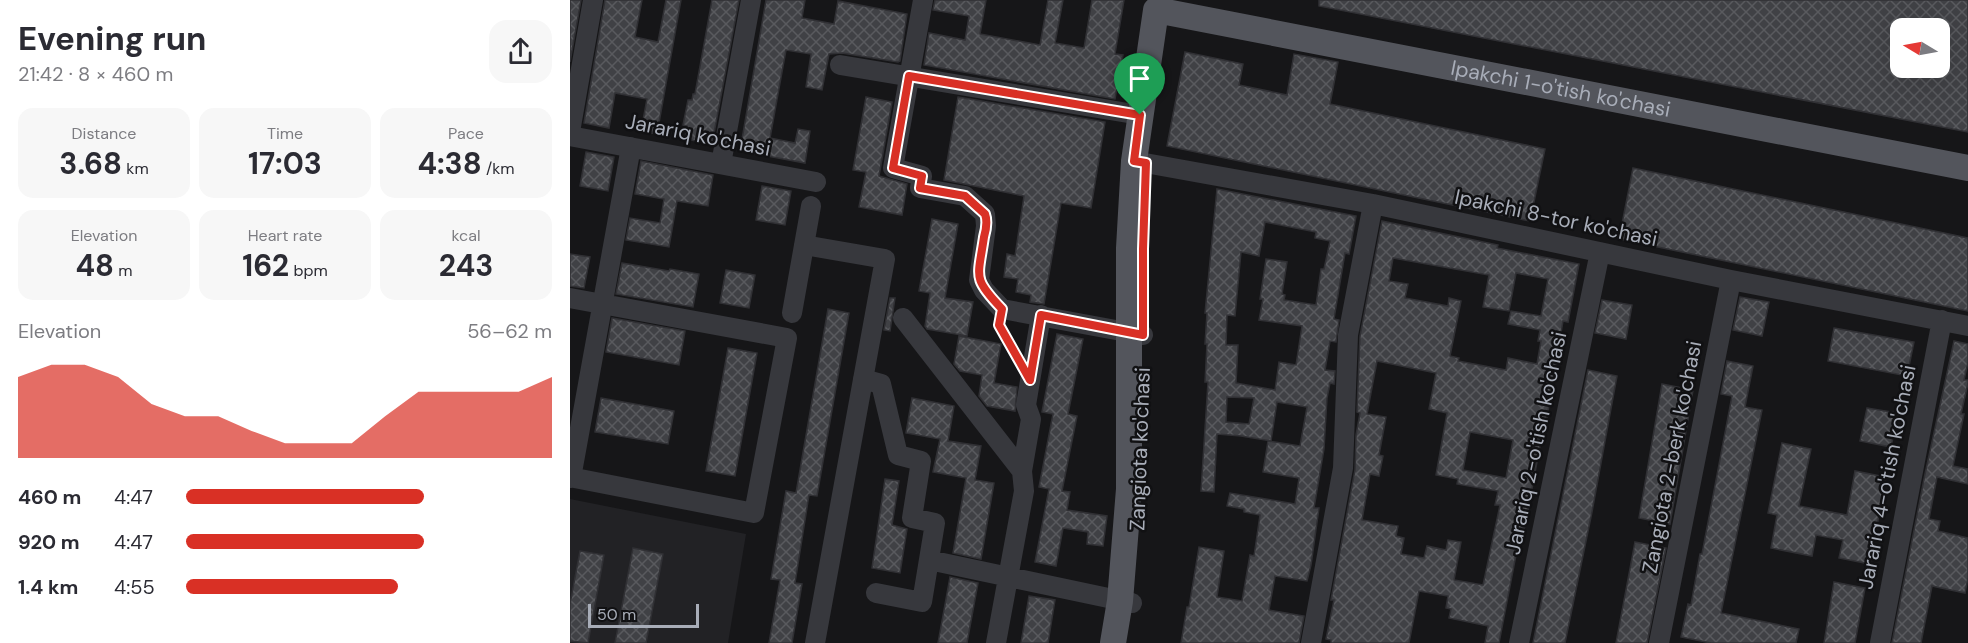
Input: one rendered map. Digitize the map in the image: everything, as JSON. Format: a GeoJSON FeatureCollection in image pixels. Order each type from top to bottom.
{"type":"FeatureCollection","features":[{"type":"Feature","properties":{"kind":"main road","name":"Zangiota ko'chasi"},"geometry":{"type":"LineString","coordinates":[[1140,162],[1140,115],[1160,12]]}},
{"type":"Feature","properties":{"kind":"main road","name":"Zangiota ko'chasi"},"geometry":{"type":"LineString","coordinates":[[1126,643],[1129,489],[1136,334],[1129,248],[1160,12]]}},
{"type":"Feature","properties":{"kind":"main road","name":"Ipakchi 1-o'tish ko'chasi"},"geometry":{"type":"LineString","coordinates":[[1160,12],[1968,168]]}},
{"type":"Feature","properties":{"kind":"main road","name":"Ipakchi 1-o'tish ko'chasi"},"geometry":{"type":"LineString","coordinates":[[1160,12],[1968,181]]}},
{"type":"Feature","properties":{"kind":"main road","name":"Zangiota ko'chasi"},"geometry":{"type":"LineString","coordinates":[[1113,643],[1126,602]]}},
{"type":"Feature","properties":{"kind":"street"},"geometry":{"type":"LineString","coordinates":[[570,134],[593,0]]}},
{"type":"Feature","properties":{"kind":"street"},"geometry":{"type":"LineString","coordinates":[[721,164],[751,0]]}},
{"type":"Feature","properties":{"kind":"street"},"geometry":{"type":"LineString","coordinates":[[923,0],[893,168],[922,176],[920,188],[965,196],[985,214],[986,226],[979,280],[984,290],[1002,309],[1136,334]]}},
{"type":"Feature","properties":{"kind":"street"},"geometry":{"type":"LineString","coordinates":[[840,65],[1140,115]]}},
{"type":"Feature","properties":{"kind":"street","name":"Jarariq ko'chasi"},"geometry":{"type":"LineString","coordinates":[[570,134],[816,182]]}},
{"type":"Feature","properties":{"kind":"street"},"geometry":{"type":"LineString","coordinates":[[570,298],[603,304],[787,338],[754,513],[571,477],[603,304],[631,147]]}},
{"type":"Feature","properties":{"kind":"street","name":"Ipakchi 8-tor ko'chasi"},"geometry":{"type":"LineString","coordinates":[[1140,162],[1373,204],[1731,280],[1968,326]]}},
{"type":"Feature","properties":{"kind":"street"},"geometry":{"type":"LineString","coordinates":[[1311,643],[1343,468],[1348,334],[1373,204]]}},
{"type":"Feature","properties":{"kind":"street"},"geometry":{"type":"LineString","coordinates":[[792,313],[812,206]]}},
{"type":"Feature","properties":{"kind":"street"},"geometry":{"type":"LineString","coordinates":[[804,245],[885,259],[815,643]]}},
{"type":"Feature","properties":{"kind":"street","name":"Jarariq 2-o'tish ko'chasi"},"geometry":{"type":"LineString","coordinates":[[1519,643],[1600,252]]}},
{"type":"Feature","properties":{"kind":"street","name":"Zangiota 2-berk ko'chasi"},"geometry":{"type":"LineString","coordinates":[[1659,643],[1731,280]]}},
{"type":"Feature","properties":{"kind":"street"},"geometry":{"type":"LineString","coordinates":[[996,643],[1024,491],[1022,471],[1031,419],[1026,405],[1041,315]]}},
{"type":"Feature","properties":{"kind":"street"},"geometry":{"type":"LineString","coordinates":[[903,318],[1022,471]]}},
{"type":"Feature","properties":{"kind":"street","name":"Jarariq 4-o'tish ko'chasi"},"geometry":{"type":"LineString","coordinates":[[1880,643],[1942,320]]}},
{"type":"Feature","properties":{"kind":"street"},"geometry":{"type":"LineString","coordinates":[[863,380],[881,384],[898,455],[921,461],[912,518],[935,523],[922,602],[876,593]]}},
{"type":"Feature","properties":{"kind":"street"},"geometry":{"type":"LineString","coordinates":[[929,560],[1126,602]]}},
{"type":"Feature","properties":{"kind":"path"},"geometry":{"type":"LineString","coordinates":[[1002,309],[999,325],[1030,380]]}},
{"type":"Feature","properties":{"kind":"shaded area"},"geometry":{"type":"Polygon","coordinates":[[[570,499],[746,534],[728,643],[570,643],[570,499]]]}},
{"type":"Feature","properties":{"kind":"building"},"geometry":{"type":"Polygon","coordinates":[[[570,0],[581,0],[570,62],[570,0]]]}},
{"type":"Feature","properties":{"kind":"building"},"geometry":{"type":"Polygon","coordinates":[[[605,0],[642,0],[635,37],[658,42],[666,0],[681,0],[657,134],[641,131],[647,99],[615,93],[609,128],[584,123],[605,0]]]}},
{"type":"Feature","properties":{"kind":"building"},"geometry":{"type":"Polygon","coordinates":[[[712,0],[739,0],[712,144],[685,139],[687,126],[683,125],[688,100],[692,100],[695,94],[712,0]]]}},
{"type":"Feature","properties":{"kind":"building"},"geometry":{"type":"Polygon","coordinates":[[[766,0],[805,0],[802,18],[834,24],[838,1],[907,14],[900,61],[842,53],[829,54],[822,90],[806,87],[811,54],[786,50],[770,138],[795,143],[798,129],[810,131],[805,163],[740,151],[766,0]]]}},
{"type":"Feature","properties":{"kind":"building"},"geometry":{"type":"Polygon","coordinates":[[[935,0],[986,0],[980,34],[1040,45],[1048,0],[1063,0],[1055,43],[1084,48],[1092,0],[1124,0],[1115,54],[1123,55],[1115,99],[924,65],[929,33],[965,40],[969,16],[933,10],[935,0]]]}},
{"type":"Feature","properties":{"kind":"building"},"geometry":{"type":"Polygon","coordinates":[[[1319,0],[1968,0],[1968,132],[1319,6],[1319,0]]]}},
{"type":"Feature","properties":{"kind":"building"},"geometry":{"type":"Polygon","coordinates":[[[1185,52],[1243,64],[1239,85],[1287,95],[1294,54],[1338,62],[1330,104],[1545,149],[1530,221],[1167,146],[1185,52]]]}},
{"type":"Feature","properties":{"kind":"building"},"geometry":{"type":"Polygon","coordinates":[[[866,97],[892,102],[879,176],[907,184],[902,215],[859,207],[866,172],[853,170],[866,97]]]}},
{"type":"Feature","properties":{"kind":"building"},"geometry":{"type":"Polygon","coordinates":[[[958,97],[1105,122],[1091,208],[1061,203],[1044,304],[1030,302],[1031,295],[1016,292],[1018,279],[1004,277],[1007,254],[1015,256],[1024,196],[944,180],[958,97]]]}},
{"type":"Feature","properties":{"kind":"building"},"geometry":{"type":"Polygon","coordinates":[[[586,152],[614,157],[608,191],[580,186],[586,152]]]}},
{"type":"Feature","properties":{"kind":"building"},"geometry":{"type":"Polygon","coordinates":[[[641,161],[713,175],[708,206],[677,201],[669,247],[626,240],[630,218],[660,223],[664,199],[635,194],[641,161]]]}},
{"type":"Feature","properties":{"kind":"building"},"geometry":{"type":"Polygon","coordinates":[[[1633,168],[1968,238],[1968,311],[1619,239],[1633,168]]]}},
{"type":"Feature","properties":{"kind":"building"},"geometry":{"type":"Polygon","coordinates":[[[762,186],[791,191],[785,225],[756,220],[762,186]]]}},
{"type":"Feature","properties":{"kind":"building"},"geometry":{"type":"Polygon","coordinates":[[[1217,189],[1356,216],[1349,254],[1345,253],[1334,319],[1339,320],[1336,342],[1330,341],[1325,370],[1335,371],[1334,384],[1330,383],[1327,398],[1324,449],[1314,508],[1319,508],[1311,565],[1307,581],[1275,576],[1269,610],[1304,616],[1299,643],[1181,643],[1199,547],[1224,551],[1217,597],[1242,601],[1250,555],[1254,556],[1260,515],[1227,506],[1230,493],[1295,504],[1299,478],[1263,472],[1268,441],[1300,446],[1307,407],[1277,402],[1271,441],[1217,434],[1214,492],[1201,491],[1208,382],[1205,382],[1207,313],[1205,313],[1217,189]],[[1265,222],[1259,256],[1241,252],[1235,316],[1227,315],[1226,345],[1238,345],[1236,383],[1275,390],[1279,362],[1296,365],[1302,326],[1259,320],[1266,259],[1287,262],[1282,294],[1285,295],[1284,300],[1316,305],[1321,269],[1324,269],[1330,241],[1315,238],[1316,232],[1265,222]],[[1227,397],[1226,422],[1249,424],[1254,398],[1227,397]]]}},
{"type":"Feature","properties":{"kind":"building"},"geometry":{"type":"Polygon","coordinates":[[[932,219],[958,224],[945,298],[973,302],[967,336],[927,329],[925,326],[930,293],[919,291],[932,219]]]}},
{"type":"Feature","properties":{"kind":"building"},"geometry":{"type":"Polygon","coordinates":[[[1382,221],[1498,245],[1497,248],[1579,264],[1568,322],[1563,321],[1544,435],[1542,435],[1518,556],[1516,555],[1499,643],[1485,643],[1488,626],[1449,618],[1451,609],[1446,608],[1448,596],[1419,591],[1409,643],[1331,643],[1331,640],[1326,639],[1355,470],[1356,435],[1360,413],[1357,412],[1360,336],[1382,221]],[[1393,258],[1389,281],[1408,284],[1405,298],[1448,306],[1449,298],[1461,301],[1450,356],[1459,358],[1458,361],[1506,370],[1508,358],[1537,364],[1541,341],[1538,341],[1540,330],[1508,324],[1511,311],[1541,316],[1548,279],[1516,273],[1509,311],[1483,307],[1489,275],[1393,258]],[[1377,361],[1367,414],[1386,417],[1379,455],[1383,456],[1379,476],[1370,474],[1362,520],[1398,526],[1396,536],[1404,538],[1401,554],[1424,558],[1427,546],[1446,550],[1448,540],[1461,542],[1454,580],[1483,585],[1500,505],[1495,505],[1498,491],[1457,484],[1458,479],[1436,475],[1447,413],[1429,409],[1436,373],[1377,361]],[[1470,432],[1463,470],[1506,478],[1513,440],[1470,432]]]}},
{"type":"Feature","properties":{"kind":"building"},"geometry":{"type":"Polygon","coordinates":[[[570,254],[590,257],[584,288],[570,286],[570,254]]]}},
{"type":"Feature","properties":{"kind":"building"},"geometry":{"type":"Polygon","coordinates":[[[622,263],[699,274],[693,307],[616,294],[622,263]]]}},
{"type":"Feature","properties":{"kind":"building"},"geometry":{"type":"Polygon","coordinates":[[[726,270],[755,275],[749,308],[720,303],[726,270]]]}},
{"type":"Feature","properties":{"kind":"building"},"geometry":{"type":"Polygon","coordinates":[[[1740,297],[1769,302],[1762,336],[1733,330],[1740,297]]]}},
{"type":"Feature","properties":{"kind":"building"},"geometry":{"type":"Polygon","coordinates":[[[890,298],[895,298],[890,331],[884,330],[890,298]]]}},
{"type":"Feature","properties":{"kind":"building"},"geometry":{"type":"Polygon","coordinates":[[[1602,300],[1632,305],[1626,339],[1595,333],[1602,300]]]}},
{"type":"Feature","properties":{"kind":"building"},"geometry":{"type":"Polygon","coordinates":[[[828,309],[849,313],[817,496],[809,495],[795,583],[802,584],[792,643],[769,643],[780,580],[771,579],[786,491],[796,493],[828,309]]]}},
{"type":"Feature","properties":{"kind":"building"},"geometry":{"type":"Polygon","coordinates":[[[612,318],[685,331],[679,365],[606,352],[612,318]]]}},
{"type":"Feature","properties":{"kind":"building"},"geometry":{"type":"Polygon","coordinates":[[[1834,328],[1914,342],[1907,376],[1828,361],[1834,328]]]}},
{"type":"Feature","properties":{"kind":"building"},"geometry":{"type":"Polygon","coordinates":[[[1057,334],[1083,339],[1068,414],[1077,416],[1062,491],[1070,492],[1067,510],[1107,516],[1103,546],[1087,544],[1088,532],[1063,528],[1056,566],[1035,562],[1049,489],[1039,487],[1053,414],[1042,412],[1057,334]]]}},
{"type":"Feature","properties":{"kind":"building"},"geometry":{"type":"Polygon","coordinates":[[[959,336],[1001,344],[994,383],[1017,387],[1015,411],[987,406],[979,396],[982,375],[960,371],[954,364],[959,336]]]}},
{"type":"Feature","properties":{"kind":"building"},"geometry":{"type":"Polygon","coordinates":[[[1954,341],[1968,344],[1968,362],[1964,380],[1968,380],[1968,383],[1953,466],[1968,469],[1968,484],[1937,477],[1929,519],[1940,521],[1938,531],[1968,538],[1968,578],[1965,593],[1932,586],[1921,643],[1892,643],[1925,474],[1954,341]]]}},
{"type":"Feature","properties":{"kind":"building"},"geometry":{"type":"Polygon","coordinates":[[[728,348],[757,353],[735,476],[706,471],[728,348]]]}},
{"type":"Feature","properties":{"kind":"building"},"geometry":{"type":"Polygon","coordinates":[[[1727,361],[1753,366],[1745,407],[1762,410],[1721,613],[1799,629],[1796,643],[1711,643],[1681,637],[1688,604],[1691,605],[1700,554],[1702,554],[1732,396],[1721,394],[1727,361]]]}},
{"type":"Feature","properties":{"kind":"building"},"geometry":{"type":"Polygon","coordinates":[[[1588,370],[1617,376],[1592,512],[1565,643],[1533,643],[1588,370]]]}},
{"type":"Feature","properties":{"kind":"building"},"geometry":{"type":"Polygon","coordinates":[[[1662,384],[1693,390],[1670,524],[1639,518],[1662,384]]]}},
{"type":"Feature","properties":{"kind":"building"},"geometry":{"type":"Polygon","coordinates":[[[601,398],[674,411],[668,444],[595,432],[601,398]]]}},
{"type":"Feature","properties":{"kind":"building"},"geometry":{"type":"Polygon","coordinates":[[[912,398],[954,406],[948,441],[981,446],[975,480],[994,483],[981,559],[953,553],[966,478],[933,472],[940,439],[906,433],[912,398]]]}},
{"type":"Feature","properties":{"kind":"building"},"geometry":{"type":"Polygon","coordinates":[[[1867,408],[1898,413],[1891,447],[1860,441],[1867,408]]]}},
{"type":"Feature","properties":{"kind":"building"},"geometry":{"type":"Polygon","coordinates":[[[1782,443],[1811,449],[1799,506],[1847,515],[1855,471],[1886,477],[1870,564],[1839,558],[1843,540],[1816,535],[1812,556],[1771,548],[1777,515],[1768,513],[1782,443]]]}},
{"type":"Feature","properties":{"kind":"building"},"geometry":{"type":"Polygon","coordinates":[[[885,479],[899,481],[892,525],[907,529],[900,573],[872,568],[885,479]]]}},
{"type":"Feature","properties":{"kind":"building"},"geometry":{"type":"Polygon","coordinates":[[[1635,542],[1666,548],[1647,643],[1616,643],[1635,542]]]}},
{"type":"Feature","properties":{"kind":"building"},"geometry":{"type":"Polygon","coordinates":[[[633,548],[663,554],[646,643],[615,643],[633,548]]]}},
{"type":"Feature","properties":{"kind":"building"},"geometry":{"type":"Polygon","coordinates":[[[580,551],[604,555],[588,643],[570,641],[570,604],[580,551]]]}},
{"type":"Feature","properties":{"kind":"building"},"geometry":{"type":"Polygon","coordinates":[[[950,577],[978,583],[967,643],[938,643],[950,577]]]}},
{"type":"Feature","properties":{"kind":"building"},"geometry":{"type":"Polygon","coordinates":[[[1834,582],[1865,588],[1855,643],[1824,643],[1834,582]]]}},
{"type":"Feature","properties":{"kind":"building"},"geometry":{"type":"Polygon","coordinates":[[[1029,596],[1055,600],[1048,643],[1021,643],[1029,596]]]}},
{"type":"Feature","properties":{"kind":"route"},"geometry":{"type":"LineString","coordinates":[[909,76],[1140,115],[1134,161],[1146,163],[1143,335],[1041,315],[1030,380],[999,325],[1002,309],[984,290],[979,280],[987,219],[985,214],[965,196],[920,188],[922,176],[893,168],[909,76]]}}]}
